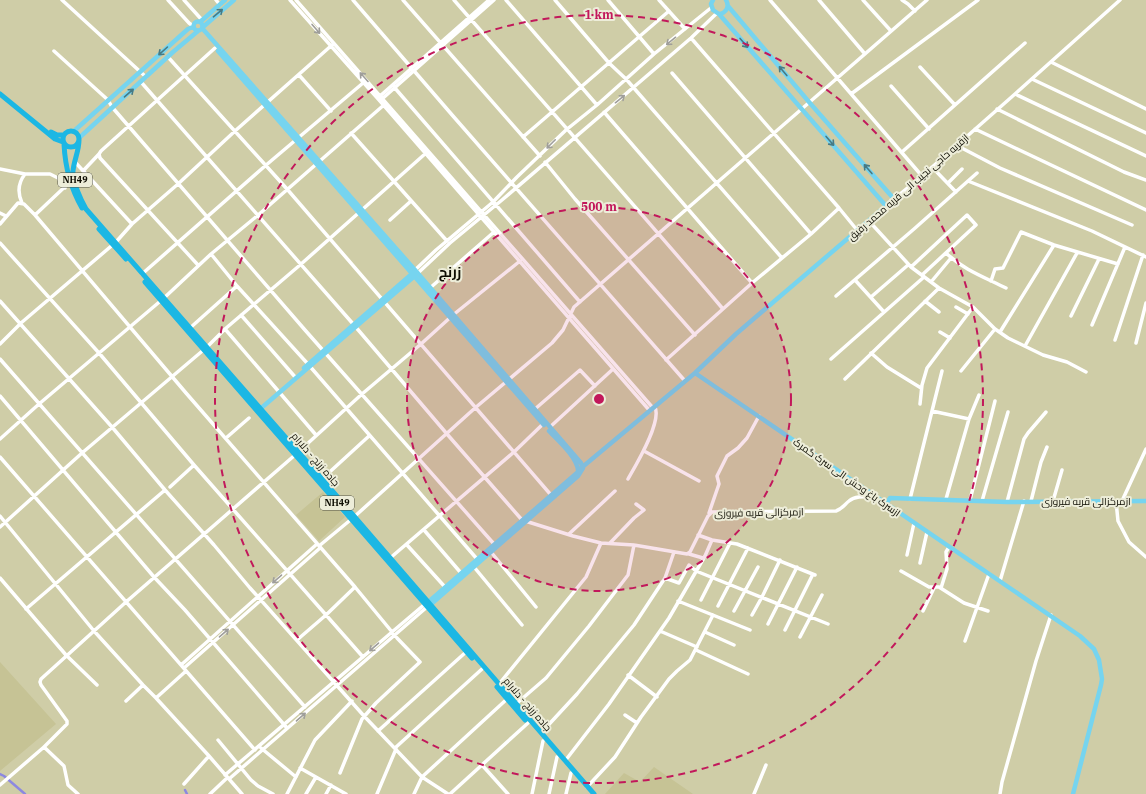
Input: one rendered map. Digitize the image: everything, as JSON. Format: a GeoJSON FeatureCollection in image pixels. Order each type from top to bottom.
{"type":"FeatureCollection","features":[{"type":"Feature","properties":{"kind":"highway"},"geometry":{"type":"LineString","coordinates":[[0,90],[54,134],[60,136],[69,130],[74,131],[79,139],[77,144],[73,147],[68,146],[55,139],[0,94]]}},
{"type":"Feature","properties":{"kind":"highway","name":"NH49"},"geometry":{"type":"LineString","coordinates":[[63,135],[63,143]]}},
{"type":"Feature","properties":{"kind":"highway","name":"جاده زرنج - دلارام"},"geometry":{"type":"LineString","coordinates":[[79,139],[73,175],[86,209],[114,243],[190,328],[205,348]]}},
{"type":"Feature","properties":{"kind":"highway","name":"جاده زرنج - دلارام"},"geometry":{"type":"LineString","coordinates":[[63,143],[71,181],[78,201],[85,212],[142,274],[352,518],[594,794]]}},
{"type":"Feature","properties":{"kind":"highway","name":"جاده زرنج - دلارام"},"geometry":{"type":"LineString","coordinates":[[297,453],[322,479],[352,518]]}},
{"type":"Feature","properties":{"kind":"highway","name":"جاده زرنج - دلارام"},"geometry":{"type":"LineString","coordinates":[[428,604],[466,652],[590,794]]}},
{"type":"Feature","properties":{"kind":"main road"},"geometry":{"type":"LineString","coordinates":[[79,139],[201,26],[225,0]]}},
{"type":"Feature","properties":{"kind":"main road"},"geometry":{"type":"LineString","coordinates":[[193,26],[201,26],[234,0]]}},
{"type":"Feature","properties":{"kind":"main road"},"geometry":{"type":"LineString","coordinates":[[708,0],[886,206]]}},
{"type":"Feature","properties":{"kind":"main road"},"geometry":{"type":"LineString","coordinates":[[726,0],[728,6],[809,102],[894,199]]}},
{"type":"Feature","properties":{"kind":"main road"},"geometry":{"type":"LineString","coordinates":[[718,13],[725,12],[728,6]]}},
{"type":"Feature","properties":{"kind":"main road"},"geometry":{"type":"LineString","coordinates":[[74,131],[196,22],[509,381],[545,423],[574,459],[580,469]]}},
{"type":"Feature","properties":{"kind":"main road"},"geometry":{"type":"LineString","coordinates":[[201,26],[215,48],[226,58]]}},
{"type":"Feature","properties":{"kind":"main road","name":"ازقریه حاجی نجیب الی قریه محمد رفیق"},"geometry":{"type":"LineString","coordinates":[[580,469],[695,373],[736,334],[894,199]]}},
{"type":"Feature","properties":{"kind":"main road"},"geometry":{"type":"LineString","coordinates":[[415,273],[430,288],[452,316]]}},
{"type":"Feature","properties":{"kind":"main road"},"geometry":{"type":"LineString","coordinates":[[258,409],[415,273]]}},
{"type":"Feature","properties":{"kind":"main road","name":"ازسرک باغ وحش الی سرک گمرک"},"geometry":{"type":"LineString","coordinates":[[695,373],[1050,615],[1080,636],[1094,649],[1101,669],[1101,685],[1073,794]]}},
{"type":"Feature","properties":{"kind":"main road"},"geometry":{"type":"LineString","coordinates":[[428,604],[494,544],[578,476],[581,463],[577,457],[509,381]]}},
{"type":"Feature","properties":{"kind":"main road"},"geometry":{"type":"LineString","coordinates":[[428,604],[491,552],[580,469]]}},
{"type":"Feature","properties":{"kind":"main road","name":"ازمرکزالی قریه فیروزی"},"geometry":{"type":"LineString","coordinates":[[886,504],[890,498],[1008,502],[1146,501]]}},
{"type":"Feature","properties":{"kind":"street"},"geometry":{"type":"LineString","coordinates":[[62,0],[146,78]]}},
{"type":"Feature","properties":{"kind":"street"},"geometry":{"type":"LineString","coordinates":[[168,0],[193,26]]}},
{"type":"Feature","properties":{"kind":"street"},"geometry":{"type":"LineString","coordinates":[[184,0],[201,26]]}},
{"type":"Feature","properties":{"kind":"street"},"geometry":{"type":"LineString","coordinates":[[216,0],[220,5]]}},
{"type":"Feature","properties":{"kind":"street"},"geometry":{"type":"LineString","coordinates":[[290,0],[363,83],[380,98]]}},
{"type":"Feature","properties":{"kind":"street"},"geometry":{"type":"LineString","coordinates":[[296,0],[426,153],[481,214],[494,232],[657,412],[644,451],[628,479]]}},
{"type":"Feature","properties":{"kind":"street"},"geometry":{"type":"LineString","coordinates":[[353,0],[412,70],[685,381]]}},
{"type":"Feature","properties":{"kind":"street"},"geometry":{"type":"LineString","coordinates":[[403,0],[540,156]]}},
{"type":"Feature","properties":{"kind":"street"},"geometry":{"type":"LineString","coordinates":[[454,0],[566,130],[659,233],[723,309]]}},
{"type":"Feature","properties":{"kind":"street"},"geometry":{"type":"LineString","coordinates":[[380,98],[470,19],[489,0]]}},
{"type":"Feature","properties":{"kind":"street"},"geometry":{"type":"LineString","coordinates":[[470,19],[494,0]]}},
{"type":"Feature","properties":{"kind":"street"},"geometry":{"type":"LineString","coordinates":[[506,0],[597,105]]}},
{"type":"Feature","properties":{"kind":"street"},"geometry":{"type":"LineString","coordinates":[[555,0],[782,258]]}},
{"type":"Feature","properties":{"kind":"street"},"geometry":{"type":"LineString","coordinates":[[608,0],[654,54]]}},
{"type":"Feature","properties":{"kind":"street"},"geometry":{"type":"LineString","coordinates":[[659,0],[685,29]]}},
{"type":"Feature","properties":{"kind":"street"},"geometry":{"type":"LineString","coordinates":[[770,0],[922,176]]}},
{"type":"Feature","properties":{"kind":"street"},"geometry":{"type":"LineString","coordinates":[[819,0],[865,54]]}},
{"type":"Feature","properties":{"kind":"street"},"geometry":{"type":"LineString","coordinates":[[863,0],[891,32]]}},
{"type":"Feature","properties":{"kind":"street"},"geometry":{"type":"LineString","coordinates":[[902,0],[915,11]]}},
{"type":"Feature","properties":{"kind":"street"},"geometry":{"type":"LineString","coordinates":[[156,698],[210,639],[229,621],[352,518],[552,343],[563,330],[574,307],[927,0]]}},
{"type":"Feature","properties":{"kind":"street"},"geometry":{"type":"LineString","coordinates":[[851,94],[978,0]]}},
{"type":"Feature","properties":{"kind":"street","name":"ازقریه حاجی نجیب الی قریه محمد رفیق"},"geometry":{"type":"LineString","coordinates":[[894,199],[922,176],[1120,0]]}},
{"type":"Feature","properties":{"kind":"street"},"geometry":{"type":"LineString","coordinates":[[495,203],[511,183],[566,130],[597,105],[712,4]]}},
{"type":"Feature","properties":{"kind":"street"},"geometry":{"type":"LineString","coordinates":[[523,137],[669,11]]}},
{"type":"Feature","properties":{"kind":"street"},"geometry":{"type":"LineString","coordinates":[[415,273],[448,242],[481,214],[516,188],[691,38],[718,13]]}},
{"type":"Feature","properties":{"kind":"street"},"geometry":{"type":"LineString","coordinates":[[691,38],[857,230]]}},
{"type":"Feature","properties":{"kind":"street"},"geometry":{"type":"LineString","coordinates":[[0,344],[114,243],[132,224],[334,43]]}},
{"type":"Feature","properties":{"kind":"street"},"geometry":{"type":"LineString","coordinates":[[902,152],[1025,43]]}},
{"type":"Feature","properties":{"kind":"street"},"geometry":{"type":"LineString","coordinates":[[83,170],[100,154],[101,151],[215,48]]}},
{"type":"Feature","properties":{"kind":"street"},"geometry":{"type":"LineString","coordinates":[[54,51],[108,100],[112,107],[178,184],[208,216],[228,241],[494,544]]}},
{"type":"Feature","properties":{"kind":"street"},"geometry":{"type":"LineString","coordinates":[[168,57],[287,189],[551,495]]}},
{"type":"Feature","properties":{"kind":"street"},"geometry":{"type":"LineString","coordinates":[[1051,62],[1146,109]]}},
{"type":"Feature","properties":{"kind":"street"},"geometry":{"type":"LineString","coordinates":[[920,67],[955,105]]}},
{"type":"Feature","properties":{"kind":"street"},"geometry":{"type":"LineString","coordinates":[[380,98],[412,70]]}},
{"type":"Feature","properties":{"kind":"street"},"geometry":{"type":"LineString","coordinates":[[672,73],[811,234]]}},
{"type":"Feature","properties":{"kind":"street"},"geometry":{"type":"LineString","coordinates":[[298,75],[331,111]]}},
{"type":"Feature","properties":{"kind":"street"},"geometry":{"type":"LineString","coordinates":[[1032,79],[1146,133]]}},
{"type":"Feature","properties":{"kind":"street"},"geometry":{"type":"LineString","coordinates":[[141,82],[355,326],[447,434],[524,520],[601,543],[634,545],[704,558]]}},
{"type":"Feature","properties":{"kind":"street"},"geometry":{"type":"LineString","coordinates":[[142,274],[177,242],[363,83]]}},
{"type":"Feature","properties":{"kind":"street"},"geometry":{"type":"LineString","coordinates":[[891,86],[929,129]]}},
{"type":"Feature","properties":{"kind":"street"},"geometry":{"type":"LineString","coordinates":[[394,87],[580,302]]}},
{"type":"Feature","properties":{"kind":"street"},"geometry":{"type":"LineString","coordinates":[[1015,94],[1146,156]]}},
{"type":"Feature","properties":{"kind":"street"},"geometry":{"type":"LineString","coordinates":[[0,439],[98,353],[163,299],[198,265],[228,241],[385,104]]}},
{"type":"Feature","properties":{"kind":"street"},"geometry":{"type":"LineString","coordinates":[[385,104],[570,316],[613,369],[653,408]]}},
{"type":"Feature","properties":{"kind":"street"},"geometry":{"type":"LineString","coordinates":[[997,109],[1124,172],[1146,180]]}},
{"type":"Feature","properties":{"kind":"street"},"geometry":{"type":"LineString","coordinates":[[604,112],[752,283]]}},
{"type":"Feature","properties":{"kind":"street"},"geometry":{"type":"LineString","coordinates":[[975,129],[1146,210]]}},
{"type":"Feature","properties":{"kind":"street"},"geometry":{"type":"LineString","coordinates":[[351,134],[448,242]]}},
{"type":"Feature","properties":{"kind":"street"},"geometry":{"type":"LineString","coordinates":[[956,146],[1000,168],[1132,225]]}},
{"type":"Feature","properties":{"kind":"street"},"geometry":{"type":"LineString","coordinates":[[0,527],[82,452],[205,348],[426,153]]}},
{"type":"Feature","properties":{"kind":"street"},"geometry":{"type":"LineString","coordinates":[[100,154],[100,158],[198,265]]}},
{"type":"Feature","properties":{"kind":"street"},"geometry":{"type":"LineString","coordinates":[[75,162],[132,224]]}},
{"type":"Feature","properties":{"kind":"street"},"geometry":{"type":"LineString","coordinates":[[545,162],[628,260],[695,335]]}},
{"type":"Feature","properties":{"kind":"street"},"geometry":{"type":"LineString","coordinates":[[932,167],[956,192]]}},
{"type":"Feature","properties":{"kind":"street"},"geometry":{"type":"LineString","coordinates":[[0,169],[25,174],[50,174],[58,178],[65,188]]}},
{"type":"Feature","properties":{"kind":"street"},"geometry":{"type":"LineString","coordinates":[[948,184],[962,170]]}},
{"type":"Feature","properties":{"kind":"street"},"geometry":{"type":"LineString","coordinates":[[836,296],[977,173]]}},
{"type":"Feature","properties":{"kind":"street"},"geometry":{"type":"LineString","coordinates":[[25,174],[19,186],[19,198],[22,203],[35,214],[172,376],[355,587],[395,636],[420,662],[364,716],[340,773]]}},
{"type":"Feature","properties":{"kind":"street"},"geometry":{"type":"LineString","coordinates":[[35,214],[71,181]]}},
{"type":"Feature","properties":{"kind":"street"},"geometry":{"type":"LineString","coordinates":[[968,181],[1092,230],[1144,256],[1115,340]]}},
{"type":"Feature","properties":{"kind":"street"},"geometry":{"type":"LineString","coordinates":[[390,220],[411,201]]}},
{"type":"Feature","properties":{"kind":"street"},"geometry":{"type":"LineString","coordinates":[[0,224],[18,203],[22,203]]}},
{"type":"Feature","properties":{"kind":"street"},"geometry":{"type":"LineString","coordinates":[[666,360],[839,208]]}},
{"type":"Feature","properties":{"kind":"street"},"geometry":{"type":"LineString","coordinates":[[0,213],[6,216]]}},
{"type":"Feature","properties":{"kind":"street"},"geometry":{"type":"LineString","coordinates":[[831,359],[923,276],[976,225],[967,215],[910,266],[871,297]]}},
{"type":"Feature","properties":{"kind":"street"},"geometry":{"type":"LineString","coordinates":[[869,221],[910,266],[940,288],[973,307],[995,329],[1008,338],[1043,355],[1066,362],[1086,372]]}},
{"type":"Feature","properties":{"kind":"street"},"geometry":{"type":"LineString","coordinates":[[430,288],[494,232]]}},
{"type":"Feature","properties":{"kind":"street"},"geometry":{"type":"LineString","coordinates":[[991,281],[995,269],[1003,268],[1021,232],[1078,253],[1118,264]]}},
{"type":"Feature","properties":{"kind":"street"},"geometry":{"type":"LineString","coordinates":[[0,243],[363,657]]}},
{"type":"Feature","properties":{"kind":"street"},"geometry":{"type":"LineString","coordinates":[[1000,332],[1054,245]]}},
{"type":"Feature","properties":{"kind":"street"},"geometry":{"type":"LineString","coordinates":[[1092,325],[1125,247]]}},
{"type":"Feature","properties":{"kind":"street"},"geometry":{"type":"LineString","coordinates":[[946,253],[969,271],[1006,288]]}},
{"type":"Feature","properties":{"kind":"street"},"geometry":{"type":"LineString","coordinates":[[1025,346],[1078,253]]}},
{"type":"Feature","properties":{"kind":"street"},"geometry":{"type":"LineString","coordinates":[[211,254],[237,286],[477,559]]}},
{"type":"Feature","properties":{"kind":"street"},"geometry":{"type":"LineString","coordinates":[[931,282],[951,258]]}},
{"type":"Feature","properties":{"kind":"street"},"geometry":{"type":"LineString","coordinates":[[1071,316],[1099,259]]}},
{"type":"Feature","properties":{"kind":"street"},"geometry":{"type":"LineString","coordinates":[[0,785],[44,747],[67,724],[67,721],[47,695],[40,682],[41,679],[66,655],[232,508],[297,453],[362,394],[452,316],[520,261]]}},
{"type":"Feature","properties":{"kind":"street"},"geometry":{"type":"LineString","coordinates":[[855,280],[884,312]]}},
{"type":"Feature","properties":{"kind":"street"},"geometry":{"type":"LineString","coordinates":[[190,328],[237,286]]}},
{"type":"Feature","properties":{"kind":"street"},"geometry":{"type":"LineString","coordinates":[[844,379],[940,288]]}},
{"type":"Feature","properties":{"kind":"street"},"geometry":{"type":"LineString","coordinates":[[0,301],[112,427],[336,686],[352,701],[364,716],[422,777],[447,794],[482,765],[528,723]]}},
{"type":"Feature","properties":{"kind":"street"},"geometry":{"type":"LineString","coordinates":[[925,302],[939,312]]}},
{"type":"Feature","properties":{"kind":"street"},"geometry":{"type":"LineString","coordinates":[[1136,343],[1146,303]]}},
{"type":"Feature","properties":{"kind":"street"},"geometry":{"type":"LineString","coordinates":[[956,307],[968,314]]}},
{"type":"Feature","properties":{"kind":"street"},"geometry":{"type":"LineString","coordinates":[[920,404],[921,388],[926,368],[973,307]]}},
{"type":"Feature","properties":{"kind":"street"},"geometry":{"type":"LineString","coordinates":[[241,315],[296,377]]}},
{"type":"Feature","properties":{"kind":"street"},"geometry":{"type":"LineString","coordinates":[[225,329],[280,391],[316,435]]}},
{"type":"Feature","properties":{"kind":"street"},"geometry":{"type":"LineString","coordinates":[[961,371],[995,329]]}},
{"type":"Feature","properties":{"kind":"street"},"geometry":{"type":"LineString","coordinates":[[940,332],[950,338]]}},
{"type":"Feature","properties":{"kind":"street"},"geometry":{"type":"LineString","coordinates":[[871,354],[887,367],[921,388]]}},
{"type":"Feature","properties":{"kind":"street"},"geometry":{"type":"LineString","coordinates":[[0,359],[305,707]]}},
{"type":"Feature","properties":{"kind":"street"},"geometry":{"type":"LineString","coordinates":[[550,426],[613,369]]}},
{"type":"Feature","properties":{"kind":"street"},"geometry":{"type":"LineString","coordinates":[[535,409],[580,370],[595,386]]}},
{"type":"Feature","properties":{"kind":"street"},"geometry":{"type":"LineString","coordinates":[[910,499],[942,371]]}},
{"type":"Feature","properties":{"kind":"street"},"geometry":{"type":"LineString","coordinates":[[946,499],[969,419],[979,394]]}},
{"type":"Feature","properties":{"kind":"street"},"geometry":{"type":"LineString","coordinates":[[0,396],[154,577],[213,642],[287,728]]}},
{"type":"Feature","properties":{"kind":"street"},"geometry":{"type":"LineString","coordinates":[[970,500],[995,401]]}},
{"type":"Feature","properties":{"kind":"street"},"geometry":{"type":"LineString","coordinates":[[932,411],[969,419]]}},
{"type":"Feature","properties":{"kind":"street"},"geometry":{"type":"LineString","coordinates":[[982,501],[1008,412]]}},
{"type":"Feature","properties":{"kind":"street"},"geometry":{"type":"LineString","coordinates":[[1008,502],[1023,441],[1046,412]]}},
{"type":"Feature","properties":{"kind":"street"},"geometry":{"type":"LineString","coordinates":[[709,513],[719,484],[717,476],[725,459],[728,454],[738,448],[747,438],[759,416]]}},
{"type":"Feature","properties":{"kind":"street"},"geometry":{"type":"LineString","coordinates":[[226,438],[248,418]]}},
{"type":"Feature","properties":{"kind":"street"},"geometry":{"type":"LineString","coordinates":[[389,560],[514,452],[545,423]]}},
{"type":"Feature","properties":{"kind":"street"},"geometry":{"type":"LineString","coordinates":[[322,479],[369,436]]}},
{"type":"Feature","properties":{"kind":"street"},"geometry":{"type":"LineString","coordinates":[[1031,501],[1041,462],[1047,447]]}},
{"type":"Feature","properties":{"kind":"street"},"geometry":{"type":"LineString","coordinates":[[1122,501],[1146,449]]}},
{"type":"Feature","properties":{"kind":"street"},"geometry":{"type":"LineString","coordinates":[[644,451],[699,481]]}},
{"type":"Feature","properties":{"kind":"street"},"geometry":{"type":"LineString","coordinates":[[0,457],[255,750]]}},
{"type":"Feature","properties":{"kind":"street"},"geometry":{"type":"LineString","coordinates":[[170,487],[194,465]]}},
{"type":"Feature","properties":{"kind":"street"},"geometry":{"type":"LineString","coordinates":[[1053,501],[1062,470]]}},
{"type":"Feature","properties":{"kind":"street"},"geometry":{"type":"LineString","coordinates":[[26,609],[165,490]]}},
{"type":"Feature","properties":{"kind":"street"},"geometry":{"type":"LineString","coordinates":[[569,534],[615,491]]}},
{"type":"Feature","properties":{"kind":"street","name":"ازمرکزالی قریه فیروزی"},"geometry":{"type":"LineString","coordinates":[[689,554],[709,513],[836,511],[840,510],[849,501],[856,497],[876,497]]}},
{"type":"Feature","properties":{"kind":"street"},"geometry":{"type":"LineString","coordinates":[[1000,581],[1024,501]]}},
{"type":"Feature","properties":{"kind":"street"},"geometry":{"type":"LineString","coordinates":[[1116,501],[1118,520],[1123,532],[1129,542],[1146,557]]}},
{"type":"Feature","properties":{"kind":"street"},"geometry":{"type":"LineString","coordinates":[[610,543],[634,518],[644,510],[636,504]]}},
{"type":"Feature","properties":{"kind":"street"},"geometry":{"type":"LineString","coordinates":[[0,516],[57,583],[94,631],[242,794]]}},
{"type":"Feature","properties":{"kind":"street"},"geometry":{"type":"LineString","coordinates":[[907,555],[914,523]]}},
{"type":"Feature","properties":{"kind":"street"},"geometry":{"type":"LineString","coordinates":[[424,530],[461,573]]}},
{"type":"Feature","properties":{"kind":"street"},"geometry":{"type":"LineString","coordinates":[[920,563],[927,532]]}},
{"type":"Feature","properties":{"kind":"street"},"geometry":{"type":"LineString","coordinates":[[698,535],[712,540],[730,542],[748,548],[814,574],[785,630]]}},
{"type":"Feature","properties":{"kind":"street"},"geometry":{"type":"LineString","coordinates":[[565,761],[609,704],[660,631],[704,558],[712,540]]}},
{"type":"Feature","properties":{"kind":"street"},"geometry":{"type":"LineString","coordinates":[[701,600],[730,542]]}},
{"type":"Feature","properties":{"kind":"street"},"geometry":{"type":"LineString","coordinates":[[499,684],[586,577],[601,543]]}},
{"type":"Feature","properties":{"kind":"street"},"geometry":{"type":"LineString","coordinates":[[407,545],[445,587]]}},
{"type":"Feature","properties":{"kind":"street"},"geometry":{"type":"LineString","coordinates":[[516,704],[546,678],[589,626],[628,575],[634,545]]}},
{"type":"Feature","properties":{"kind":"street"},"geometry":{"type":"LineString","coordinates":[[183,668],[262,601],[319,546]]}},
{"type":"Feature","properties":{"kind":"street"},"geometry":{"type":"LineString","coordinates":[[940,588],[947,569],[946,552],[949,547]]}},
{"type":"Feature","properties":{"kind":"street"},"geometry":{"type":"LineString","coordinates":[[718,606],[748,548]]}},
{"type":"Feature","properties":{"kind":"street"},"geometry":{"type":"LineString","coordinates":[[491,552],[536,607]]}},
{"type":"Feature","properties":{"kind":"street"},"geometry":{"type":"LineString","coordinates":[[541,733],[577,694],[634,625],[665,578],[674,552]]}},
{"type":"Feature","properties":{"kind":"street"},"geometry":{"type":"LineString","coordinates":[[752,615],[780,560]]}},
{"type":"Feature","properties":{"kind":"street"},"geometry":{"type":"LineString","coordinates":[[665,578],[679,583],[689,565],[696,571],[828,624]]}},
{"type":"Feature","properties":{"kind":"street"},"geometry":{"type":"LineString","coordinates":[[474,567],[522,625]]}},
{"type":"Feature","properties":{"kind":"street"},"geometry":{"type":"LineString","coordinates":[[734,611],[758,567]]}},
{"type":"Feature","properties":{"kind":"street"},"geometry":{"type":"LineString","coordinates":[[768,624],[797,567]]}},
{"type":"Feature","properties":{"kind":"street"},"geometry":{"type":"LineString","coordinates":[[901,571],[930,587],[940,588],[964,604],[988,611]]}},
{"type":"Feature","properties":{"kind":"street"},"geometry":{"type":"LineString","coordinates":[[965,641],[989,574]]}},
{"type":"Feature","properties":{"kind":"street"},"geometry":{"type":"LineString","coordinates":[[0,578],[2,583],[66,655],[97,685]]}},
{"type":"Feature","properties":{"kind":"street"},"geometry":{"type":"LineString","coordinates":[[297,640],[355,587]]}},
{"type":"Feature","properties":{"kind":"street"},"geometry":{"type":"LineString","coordinates":[[923,611],[934,588]]}},
{"type":"Feature","properties":{"kind":"street"},"geometry":{"type":"LineString","coordinates":[[800,637],[822,595]]}},
{"type":"Feature","properties":{"kind":"street"},"geometry":{"type":"LineString","coordinates":[[678,601],[750,630]]}},
{"type":"Feature","properties":{"kind":"street"},"geometry":{"type":"LineString","coordinates":[[210,794],[227,778],[238,764],[392,632],[428,604]]}},
{"type":"Feature","properties":{"kind":"street"},"geometry":{"type":"LineString","coordinates":[[227,778],[242,768],[395,636],[428,604]]}},
{"type":"Feature","properties":{"kind":"street"},"geometry":{"type":"LineString","coordinates":[[587,787],[615,757],[637,723],[669,679],[690,660],[713,615]]}},
{"type":"Feature","properties":{"kind":"street"},"geometry":{"type":"LineString","coordinates":[[1000,794],[1002,782],[1050,615]]}},
{"type":"Feature","properties":{"kind":"street"},"geometry":{"type":"LineString","coordinates":[[660,631],[748,674]]}},
{"type":"Feature","properties":{"kind":"street"},"geometry":{"type":"LineString","coordinates":[[705,632],[734,645]]}},
{"type":"Feature","properties":{"kind":"street"},"geometry":{"type":"LineString","coordinates":[[378,731],[466,652]]}},
{"type":"Feature","properties":{"kind":"street"},"geometry":{"type":"LineString","coordinates":[[377,794],[396,748],[482,669]]}},
{"type":"Feature","properties":{"kind":"street"},"geometry":{"type":"LineString","coordinates":[[628,675],[657,697]]}},
{"type":"Feature","properties":{"kind":"street"},"geometry":{"type":"LineString","coordinates":[[126,701],[142,685]]}},
{"type":"Feature","properties":{"kind":"street"},"geometry":{"type":"LineString","coordinates":[[414,794],[422,777],[507,699]]}},
{"type":"Feature","properties":{"kind":"street"},"geometry":{"type":"LineString","coordinates":[[287,794],[315,740],[352,701]]}},
{"type":"Feature","properties":{"kind":"street"},"geometry":{"type":"LineString","coordinates":[[625,715],[637,723]]}},
{"type":"Feature","properties":{"kind":"street"},"geometry":{"type":"LineString","coordinates":[[218,740],[251,780],[258,786],[274,794]]}},
{"type":"Feature","properties":{"kind":"street"},"geometry":{"type":"LineString","coordinates":[[532,794],[543,741]]}},
{"type":"Feature","properties":{"kind":"street"},"geometry":{"type":"LineString","coordinates":[[260,746],[296,777]]}},
{"type":"Feature","properties":{"kind":"street"},"geometry":{"type":"LineString","coordinates":[[44,747],[64,766],[68,785],[78,794]]}},
{"type":"Feature","properties":{"kind":"street"},"geometry":{"type":"LineString","coordinates":[[184,784],[209,756]]}},
{"type":"Feature","properties":{"kind":"street"},"geometry":{"type":"LineString","coordinates":[[549,794],[557,757]]}},
{"type":"Feature","properties":{"kind":"street"},"geometry":{"type":"LineString","coordinates":[[482,765],[508,794]]}},
{"type":"Feature","properties":{"kind":"street"},"geometry":{"type":"LineString","coordinates":[[754,794],[766,765]]}},
{"type":"Feature","properties":{"kind":"street"},"geometry":{"type":"LineString","coordinates":[[300,768],[346,794]]}},
{"type":"Feature","properties":{"kind":"street"},"geometry":{"type":"LineString","coordinates":[[566,794],[571,772]]}},
{"type":"Feature","properties":{"kind":"street"},"geometry":{"type":"LineString","coordinates":[[306,794],[316,777]]}},
{"type":"Feature","properties":{"kind":"street"},"geometry":{"type":"LineString","coordinates":[[326,794],[331,785]]}},
{"type":"Feature","properties":{"kind":"shaded area"},"geometry":{"type":"Polygon","coordinates":[[[323,492],[345,517],[319,541],[296,515],[323,492]]]}},
{"type":"Feature","properties":{"kind":"shaded area"},"geometry":{"type":"Polygon","coordinates":[[[0,662],[56,724],[0,771],[0,662]]]}},
{"type":"Feature","properties":{"kind":"shaded area"},"geometry":{"type":"Polygon","coordinates":[[[654,767],[693,794],[605,794],[624,773],[640,782],[654,767]]]}},
{"type":"Feature","properties":{"kind":"waterway"},"geometry":{"type":"LineString","coordinates":[[0,774],[25,794]]}},
{"type":"Feature","properties":{"kind":"waterway"},"geometry":{"type":"LineString","coordinates":[[185,790],[187,794]]}},
{"type":"Feature","properties":{"kind":"district","name":"زرنج"},"geometry":{"type":"Point","coordinates":[450,272]}}]}
